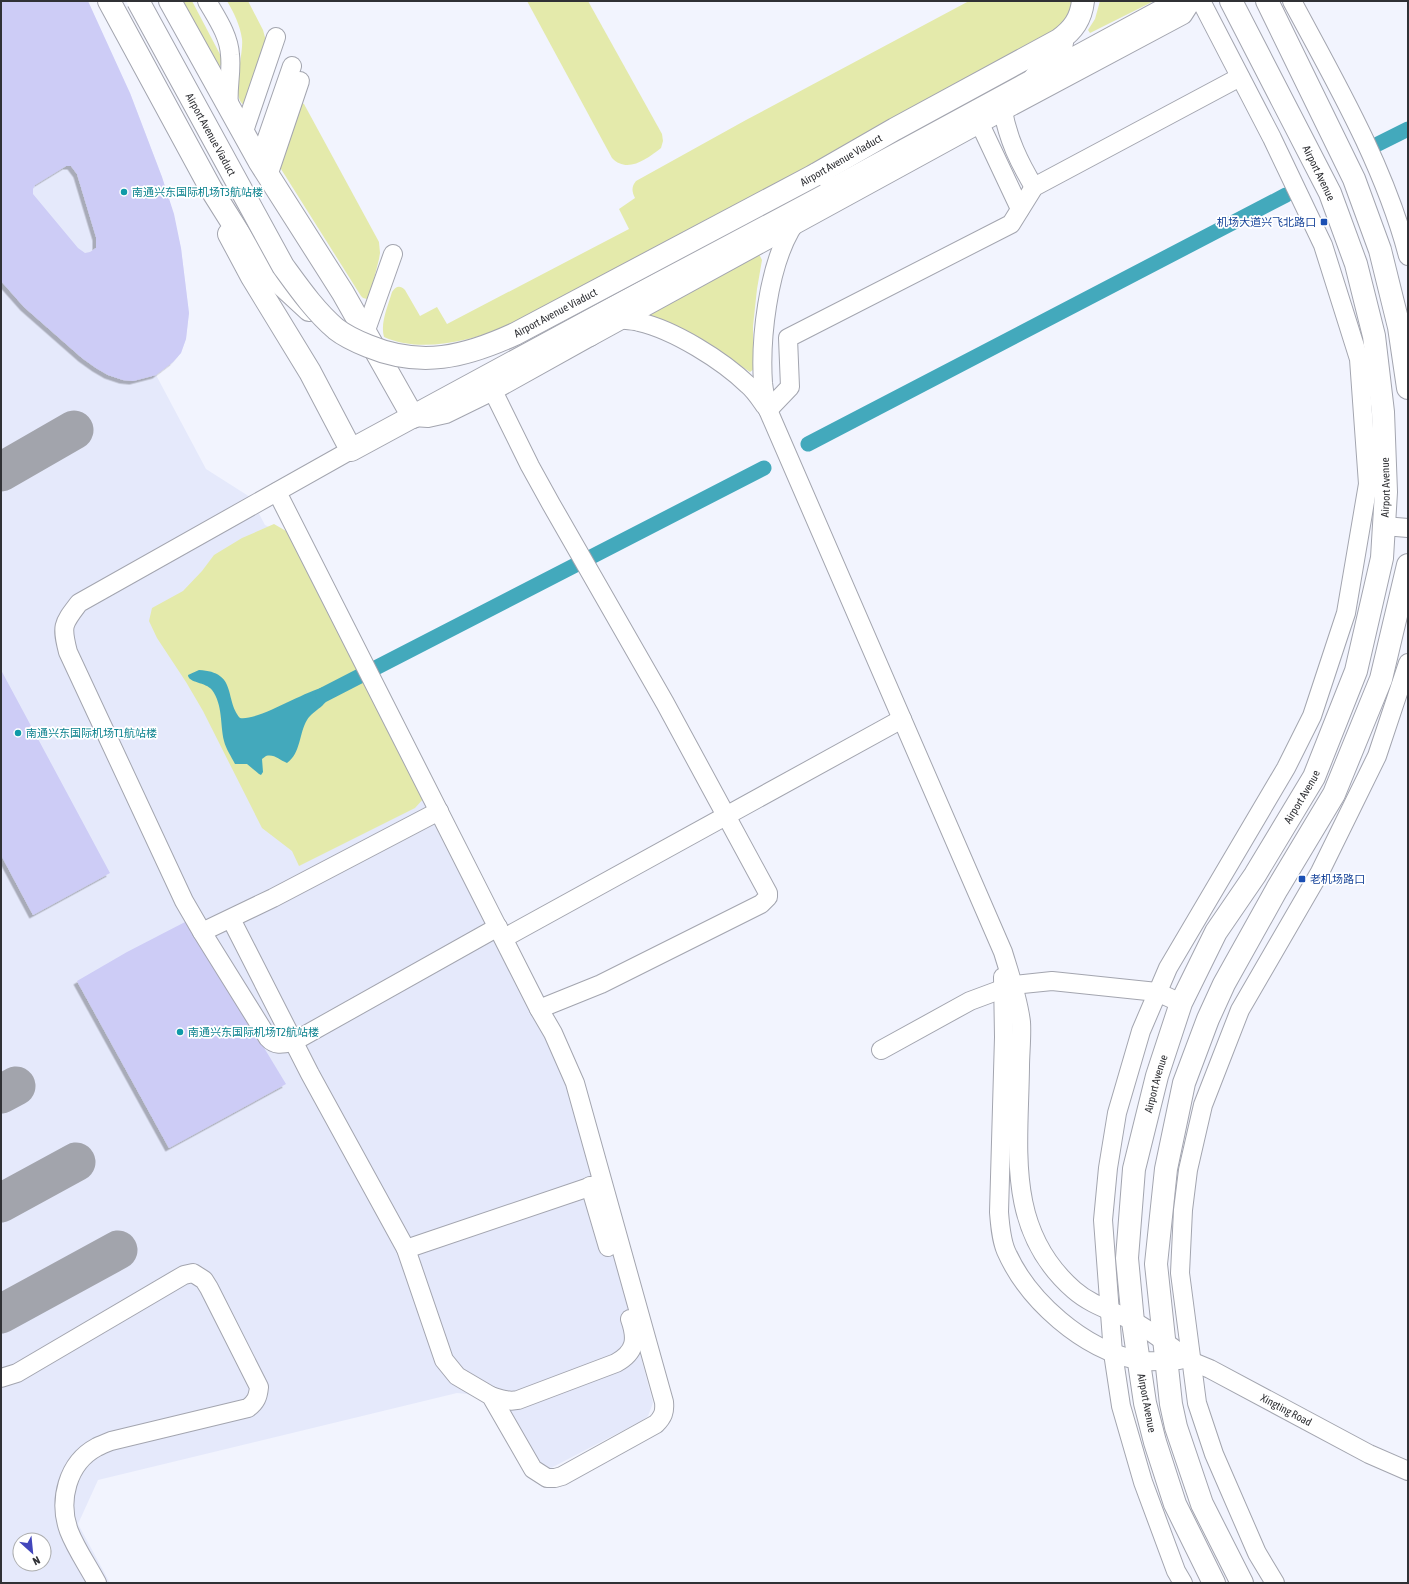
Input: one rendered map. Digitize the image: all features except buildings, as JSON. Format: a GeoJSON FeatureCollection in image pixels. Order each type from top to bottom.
{"type":"FeatureCollection","features":[{"type":"Feature","properties":{"kind":"main road"},"geometry":{"type":"LineString","coordinates":[[102,1],[252,277],[310,372],[351,450],[413,417],[584,332],[634,297],[1180,1]]}},
{"type":"Feature","properties":{"kind":"main road"},"geometry":{"type":"LineString","coordinates":[[109,1],[212,189],[250,252],[291,294],[310,310],[337,329]]}},
{"type":"Feature","properties":{"kind":"main road","name":"Airport Avenue Viaduct"},"geometry":{"type":"LineString","coordinates":[[138,1],[282,266],[311,304],[337,329],[361,344],[384,353],[407,358],[433,359],[458,355],[487,347],[515,334],[815,175],[895,129],[1059,40],[1069,33],[1080,17],[1083,1]]}},
{"type":"Feature","properties":{"kind":"main road"},"geometry":{"type":"LineString","coordinates":[[170,1],[255,154],[343,293],[413,417]]}},
{"type":"Feature","properties":{"kind":"main road","name":"Airport Avenue"},"geometry":{"type":"LineString","coordinates":[[1214,1583],[1175,1504],[1145,1403],[1133,1322],[1127,1258],[1134,1170],[1157,1076],[1181,1003],[1216,932],[1255,875],[1314,776],[1356,671],[1382,558],[1386,492],[1383,412],[1374,336],[1356,264],[1330,193],[1231,1]]}},
{"type":"Feature","properties":{"kind":"main road"},"geometry":{"type":"LineString","coordinates":[[1267,1],[1354,179],[1380,250],[1399,327],[1408,388]]}},
{"type":"Feature","properties":{"kind":"main road"},"geometry":{"type":"LineString","coordinates":[[1031,83],[1069,33]]}},
{"type":"Feature","properties":{"kind":"main road"},"geometry":{"type":"LineString","coordinates":[[815,175],[946,128]]}},
{"type":"Feature","properties":{"kind":"main road"},"geometry":{"type":"LineString","coordinates":[[1242,1583],[1202,1504],[1176,1427],[1171,1404],[1164,1351],[1156,1264],[1166,1169],[1184,1083],[1208,1019],[1224,984],[1276,889],[1334,794],[1381,679],[1408,565]]}},
{"type":"Feature","properties":{"kind":"street"},"geometry":{"type":"LineString","coordinates":[[207,1],[224,32],[228,44],[230,55],[228,85],[230,110]]}},
{"type":"Feature","properties":{"kind":"street"},"geometry":{"type":"LineString","coordinates":[[413,417],[428,418],[446,414],[494,390],[584,332],[618,319],[1183,15],[1192,1]]}},
{"type":"Feature","properties":{"kind":"street"},"geometry":{"type":"LineString","coordinates":[[1183,1583],[1176,1571],[1143,1482],[1121,1406],[1113,1353],[1103,1220],[1108,1168],[1117,1113],[1141,1031],[1171,962],[1286,768],[1312,716],[1346,613],[1368,484],[1359,359],[1323,246],[1281,158],[1201,1]]}},
{"type":"Feature","properties":{"kind":"street"},"geometry":{"type":"LineString","coordinates":[[1292,1],[1348,106],[1376,166],[1405,235],[1408,256]]}},
{"type":"Feature","properties":{"kind":"street"},"geometry":{"type":"LineString","coordinates":[[255,154],[288,59],[255,154]]}},
{"type":"Feature","properties":{"kind":"street"},"geometry":{"type":"LineString","coordinates":[[768,410],[790,387],[788,338],[1011,224],[1034,187],[1240,77]]}},
{"type":"Feature","properties":{"kind":"street"},"geometry":{"type":"LineString","coordinates":[[1003,111],[1013,148],[1020,164],[1034,187]]}},
{"type":"Feature","properties":{"kind":"street"},"geometry":{"type":"LineString","coordinates":[[980,124],[1020,209]]}},
{"type":"Feature","properties":{"kind":"street"},"geometry":{"type":"LineString","coordinates":[[832,189],[802,215],[790,230],[782,249],[772,280],[765,316],[763,385],[768,410],[1003,952],[1008,986],[1004,1037],[999,1212],[1001,1230],[1006,1250],[1016,1271],[1030,1291],[1045,1307],[1070,1328],[1092,1343],[1113,1353],[1138,1361],[1164,1351]]}},
{"type":"Feature","properties":{"kind":"street"},"geometry":{"type":"LineString","coordinates":[[1380,250],[1405,235]]}},
{"type":"Feature","properties":{"kind":"street"},"geometry":{"type":"LineString","coordinates":[[366,333],[393,254]]}},
{"type":"Feature","properties":{"kind":"street"},"geometry":{"type":"LineString","coordinates":[[618,319],[634,297]]}},
{"type":"Feature","properties":{"kind":"street"},"geometry":{"type":"LineString","coordinates":[[618,319],[639,322],[660,330],[701,350],[728,367],[749,386],[768,410]]}},
{"type":"Feature","properties":{"kind":"street"},"geometry":{"type":"LineString","coordinates":[[494,390],[530,466],[665,703],[725,816],[767,888],[768,897],[766,900],[601,984],[539,1009]]}},
{"type":"Feature","properties":{"kind":"street"},"geometry":{"type":"LineString","coordinates":[[351,450],[79,602],[66,620],[63,633],[73,666],[184,901],[268,1038],[272,1042],[278,1044],[293,1042],[725,816],[902,719]]}},
{"type":"Feature","properties":{"kind":"street"},"geometry":{"type":"LineString","coordinates":[[231,919],[293,1042],[406,1249],[444,1360],[457,1376],[491,1396],[506,1401],[518,1400],[625,1359],[631,1352],[634,1342],[633,1329],[597,1184],[575,1084],[553,1033],[539,1009],[277,492]]}},
{"type":"Feature","properties":{"kind":"street"},"geometry":{"type":"LineString","coordinates":[[1384,526],[1408,528]]}},
{"type":"Feature","properties":{"kind":"street"},"geometry":{"type":"LineString","coordinates":[[1274,1583],[1257,1553],[1214,1454],[1197,1403],[1190,1360],[1180,1273],[1188,1170],[1203,1105],[1240,1010],[1320,872],[1377,756],[1408,663]]}},
{"type":"Feature","properties":{"kind":"street"},"geometry":{"type":"LineString","coordinates":[[202,932],[231,919],[439,811]]}},
{"type":"Feature","properties":{"kind":"street"},"geometry":{"type":"LineString","coordinates":[[881,1050],[970,1001],[1008,986],[1052,981],[1157,992],[1181,1003]]}},
{"type":"Feature","properties":{"kind":"street","name":"Xingting Road"},"geometry":{"type":"LineString","coordinates":[[1008,986],[1021,1023],[1018,1162],[1022,1201],[1035,1238],[1047,1260],[1060,1276],[1075,1291],[1109,1311],[1133,1322],[1164,1351],[1210,1369],[1369,1454],[1408,1471]]}},
{"type":"Feature","properties":{"kind":"street"},"geometry":{"type":"LineString","coordinates":[[406,1249],[597,1184]]}},
{"type":"Feature","properties":{"kind":"street"},"geometry":{"type":"LineString","coordinates":[[491,1396],[533,1469],[547,1478],[562,1476],[656,1424],[664,1414],[664,1402],[597,1184]]}},
{"type":"Feature","properties":{"kind":"street"},"geometry":{"type":"LineString","coordinates":[[1,1378],[17,1373],[184,1275],[192,1273],[204,1280],[209,1288],[259,1387],[258,1396],[254,1403],[248,1408],[111,1441],[96,1448],[77,1465],[70,1476],[63,1506],[69,1532],[97,1583]]}},
{"type":"Feature","properties":{"kind":"shaded area"},"geometry":{"type":"Polygon","coordinates":[[[1,1],[130,93],[162,177],[181,248],[189,313],[186,339],[181,353],[173,362],[156,375],[206,469],[250,497],[265,525],[317,550],[529,975],[600,1147],[614,1188],[598,1193],[653,1403],[648,1416],[643,1420],[551,1468],[543,1468],[504,1408],[467,1394],[457,1393],[98,1480],[78,1524],[110,1583],[1,1583],[1,1]]]}},
{"type":"Feature","properties":{"kind":"green space"},"geometry":{"type":"Polygon","coordinates":[[[177,1],[192,1],[223,60],[219,67],[177,1]]]}},
{"type":"Feature","properties":{"kind":"green space"},"geometry":{"type":"Polygon","coordinates":[[[227,1],[248,1],[263,30],[266,41],[244,105],[240,100],[238,93],[238,75],[242,39],[240,29],[227,1]]]}},
{"type":"Feature","properties":{"kind":"green space"},"geometry":{"type":"Polygon","coordinates":[[[527,1],[588,1],[662,134],[663,141],[661,148],[643,160],[630,165],[618,163],[612,158],[527,1]]]}},
{"type":"Feature","properties":{"kind":"green space"},"geometry":{"type":"Polygon","coordinates":[[[969,1],[1079,1],[1055,37],[507,327],[462,340],[430,345],[399,342],[384,337],[383,326],[385,314],[392,292],[395,288],[401,287],[405,290],[420,316],[437,307],[447,324],[629,229],[619,209],[635,198],[632,190],[636,181],[746,120],[969,1]]]}},
{"type":"Feature","properties":{"kind":"green space"},"geometry":{"type":"Polygon","coordinates":[[[1100,1],[1154,1],[1090,33],[1088,30],[1095,19],[1100,1]]]}},
{"type":"Feature","properties":{"kind":"green space"},"geometry":{"type":"Polygon","coordinates":[[[302,103],[304,104],[379,242],[379,259],[370,295],[367,299],[361,296],[281,169],[279,162],[302,103]]]}},
{"type":"Feature","properties":{"kind":"green space"},"geometry":{"type":"Polygon","coordinates":[[[759,254],[762,260],[753,326],[754,369],[750,372],[720,352],[649,316],[649,314],[759,254]]]}},
{"type":"Feature","properties":{"kind":"green space"},"geometry":{"type":"Polygon","coordinates":[[[274,524],[286,531],[306,558],[425,797],[415,808],[299,866],[292,851],[262,828],[203,711],[157,638],[149,621],[152,608],[183,591],[202,571],[214,555],[242,538],[274,524]]]}},
{"type":"Feature","properties":{"kind":"water"},"geometry":{"type":"Polygon","coordinates":[[[199,670],[211,672],[220,676],[225,681],[235,711],[240,718],[248,718],[269,711],[324,687],[329,692],[327,701],[310,716],[304,725],[292,759],[287,763],[274,757],[266,756],[262,759],[263,772],[261,775],[247,764],[235,764],[224,741],[220,708],[216,696],[206,685],[189,678],[188,675],[199,670]]]}},
{"type":"Feature","properties":{"kind":"waterway"},"geometry":{"type":"LineString","coordinates":[[1378,144],[1408,129]]}},
{"type":"Feature","properties":{"kind":"waterway"},"geometry":{"type":"LineString","coordinates":[[808,444],[1286,195]]}},
{"type":"Feature","properties":{"kind":"waterway"},"geometry":{"type":"LineString","coordinates":[[323,695],[764,468]]}},
{"type":"Feature","properties":{"kind":"taxiway"},"geometry":{"type":"LineString","coordinates":[[1,472],[74,430]]}},
{"type":"Feature","properties":{"kind":"taxiway"},"geometry":{"type":"LineString","coordinates":[[1,1094],[16,1086]]}},
{"type":"Feature","properties":{"kind":"taxiway"},"geometry":{"type":"LineString","coordinates":[[1,1203],[76,1162]]}},
{"type":"Feature","properties":{"kind":"taxiway"},"geometry":{"type":"LineString","coordinates":[[1,1314],[118,1250]]}},
{"type":"Feature","properties":{"kind":"place","name":"南通兴东国际机场T3航站楼"},"geometry":{"type":"Point","coordinates":[124,192]}},
{"type":"Feature","properties":{"kind":"place","name":"机场大道兴飞北路口"},"geometry":{"type":"Point","coordinates":[1324,222]}},
{"type":"Feature","properties":{"kind":"place","name":"南通兴东国际机场T1航站楼"},"geometry":{"type":"Point","coordinates":[18,733]}},
{"type":"Feature","properties":{"kind":"place","name":"老机场路口"},"geometry":{"type":"Point","coordinates":[1302,879]}},
{"type":"Feature","properties":{"kind":"place","name":"南通兴东国际机场T2航站楼"},"geometry":{"type":"Point","coordinates":[180,1032]}}]}
